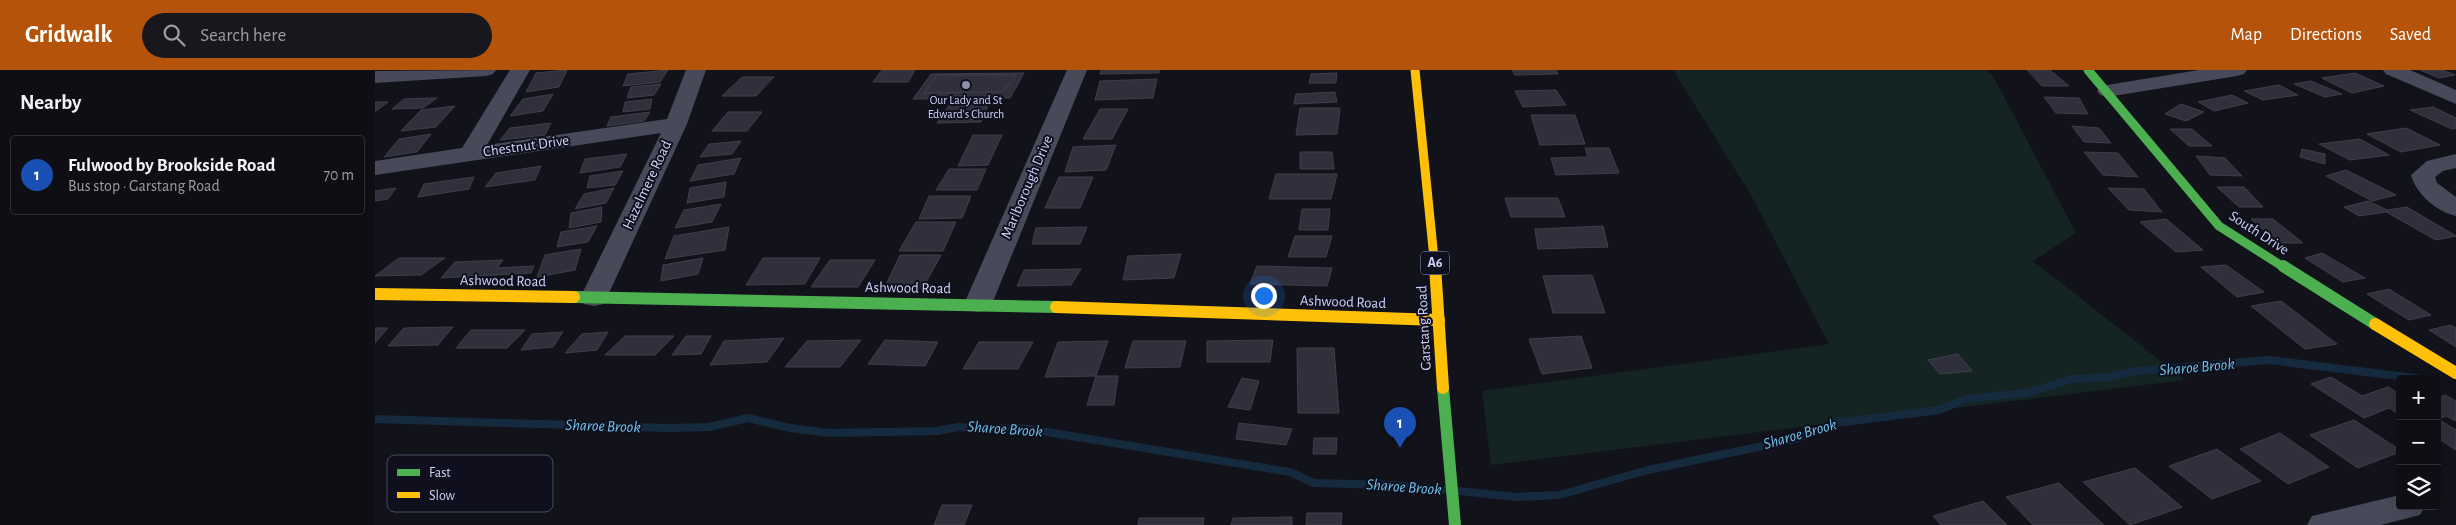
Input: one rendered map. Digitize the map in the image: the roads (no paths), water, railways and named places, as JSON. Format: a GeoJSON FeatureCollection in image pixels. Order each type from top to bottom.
{"type":"FeatureCollection","features":[{"type":"Feature","properties":{"kind":"main road","name":"Garstang Road"},"geometry":{"type":"LineString","coordinates":[[1415,70],[1427,161],[1439,320],[1445,457],[1455,525]]}},
{"type":"Feature","properties":{"kind":"main road","name":"South Drive"},"geometry":{"type":"LineString","coordinates":[[2088,70],[2219,226],[2243,243],[2456,373]]}},
{"type":"Feature","properties":{"kind":"main road","name":"Ashwood Road"},"geometry":{"type":"LineString","coordinates":[[375,294],[978,304],[1439,320]]}},
{"type":"Feature","properties":{"kind":"street"},"geometry":{"type":"LineString","coordinates":[[375,77],[487,70]]}},
{"type":"Feature","properties":{"kind":"street"},"geometry":{"type":"LineString","coordinates":[[470,154],[520,70]]}},
{"type":"Feature","properties":{"kind":"street","name":"Hazelmere Road"},"geometry":{"type":"LineString","coordinates":[[594,298],[676,124],[696,70]]}},
{"type":"Feature","properties":{"kind":"street","name":"Marlborough Drive"},"geometry":{"type":"LineString","coordinates":[[978,304],[1077,70]]}},
{"type":"Feature","properties":{"kind":"street"},"geometry":{"type":"LineString","coordinates":[[2107,91],[2237,70]]}},
{"type":"Feature","properties":{"kind":"street"},"geometry":{"type":"LineString","coordinates":[[2393,70],[2456,98]]}},
{"type":"Feature","properties":{"kind":"street","name":"Chestnut Drive"},"geometry":{"type":"LineString","coordinates":[[375,168],[676,124]]}},
{"type":"Feature","properties":{"kind":"street"},"geometry":{"type":"LineString","coordinates":[[2456,161],[2435,166],[2423,175],[2426,186],[2456,209]]}},
{"type":"Feature","properties":{"kind":"street"},"geometry":{"type":"LineString","coordinates":[[2325,525],[2396,509]]}},
{"type":"Feature","properties":{"kind":"waterway","name":"Sharoe Brook"},"geometry":{"type":"LineString","coordinates":[[1459,491],[1516,497],[1559,495],[1648,470],[1796,439],[1835,423],[1939,410],[1966,399],[2026,393],[2072,379],[2108,377],[2136,371],[2269,360],[2396,376]]}},
{"type":"Feature","properties":{"kind":"waterway","name":"Sharoe Brook"},"geometry":{"type":"LineString","coordinates":[[375,419],[668,428],[709,427],[748,418],[790,428],[829,433],[937,431],[958,427],[1028,429],[1290,472],[1314,483],[1393,485],[1442,490]]}},
{"type":"Feature","properties":{"kind":"place","name":"Our Lady and St Edward's Church"},"geometry":{"type":"Point","coordinates":[966,85]}},
{"type":"Feature","properties":{"kind":"place","name":"Fulwood by Brookside Road"},"geometry":{"type":"Point","coordinates":[1400,448]}}]}
